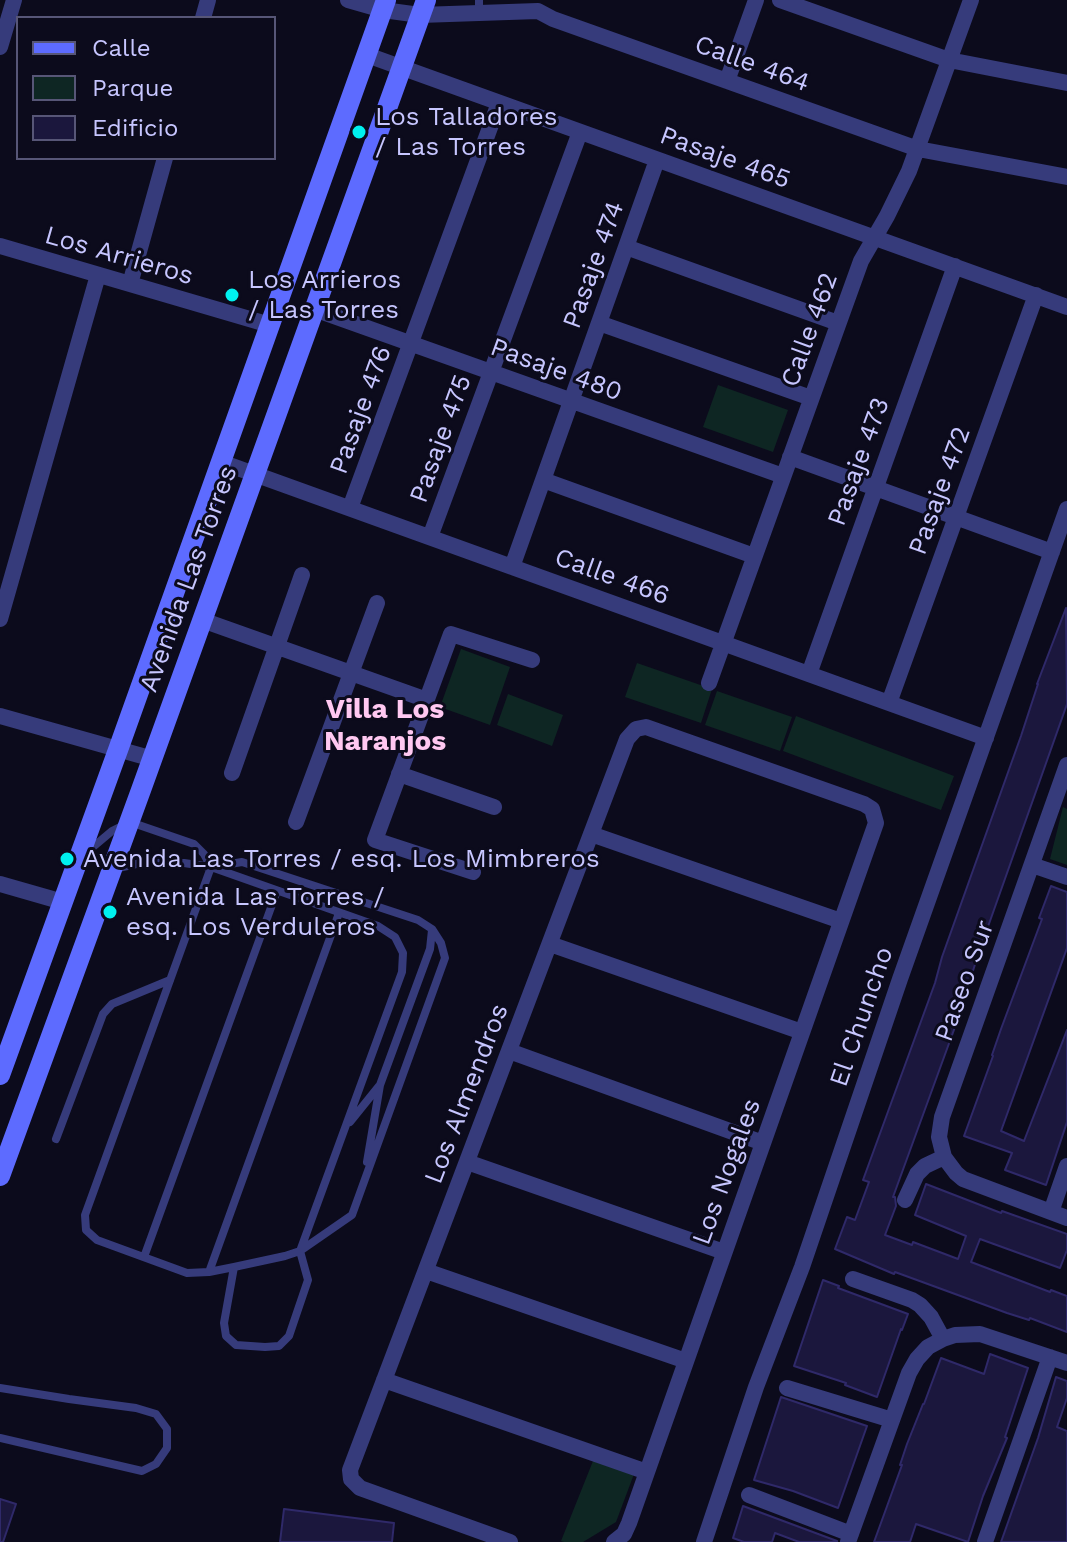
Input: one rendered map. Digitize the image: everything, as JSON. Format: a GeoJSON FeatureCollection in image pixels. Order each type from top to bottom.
{"type":"FeatureCollection","features":[{"type":"Feature","properties":{"kind":"main road","name":"Avenida Las Torres"},"geometry":{"type":"LineString","coordinates":[[0,1073],[384,5]]}},
{"type":"Feature","properties":{"kind":"main road","name":"Avenida Las Torres"},"geometry":{"type":"LineString","coordinates":[[0,1176],[423,7]]}},
{"type":"Feature","properties":{"kind":"street"},"geometry":{"type":"LineString","coordinates":[[0,47],[14,0]]}},
{"type":"Feature","properties":{"kind":"street","name":"Calle 464"},"geometry":{"type":"LineString","coordinates":[[348,0],[423,7],[540,5],[553,19],[918,149],[1067,177]]}},
{"type":"Feature","properties":{"kind":"street"},"geometry":{"type":"LineString","coordinates":[[727,81],[756,0]]}},
{"type":"Feature","properties":{"kind":"street"},"geometry":{"type":"LineString","coordinates":[[780,0],[949,60],[1067,83]]}},
{"type":"Feature","properties":{"kind":"street","name":"Calle 462"},"geometry":{"type":"LineString","coordinates":[[709,683],[861,261],[899,193],[918,149],[971,0]]}},
{"type":"Feature","properties":{"kind":"street","name":"Pasaje 465"},"geometry":{"type":"LineString","coordinates":[[367,55],[1067,307]]}},
{"type":"Feature","properties":{"kind":"street","name":"Pasaje 476"},"geometry":{"type":"LineString","coordinates":[[350,508],[499,103]]}},
{"type":"Feature","properties":{"kind":"street","name":"Pasaje 475"},"geometry":{"type":"LineString","coordinates":[[430,537],[580,132]]}},
{"type":"Feature","properties":{"kind":"street"},"geometry":{"type":"LineString","coordinates":[[130,284],[164,160]]}},
{"type":"Feature","properties":{"kind":"street","name":"Pasaje 474"},"geometry":{"type":"LineString","coordinates":[[512,567],[657,160]]}},
{"type":"Feature","properties":{"kind":"street","name":"Los Arrieros"},"geometry":{"type":"LineString","coordinates":[[0,246],[270,325]]}},
{"type":"Feature","properties":{"kind":"street"},"geometry":{"type":"LineString","coordinates":[[626,247],[838,323]]}},
{"type":"Feature","properties":{"kind":"street","name":"Pasaje 473"},"geometry":{"type":"LineString","coordinates":[[809,674],[955,266]]}},
{"type":"Feature","properties":{"kind":"street"},"geometry":{"type":"LineString","coordinates":[[0,619],[98,275]]}},
{"type":"Feature","properties":{"kind":"street","name":"Pasaje 472"},"geometry":{"type":"LineString","coordinates":[[889,703],[1036,295]]}},
{"type":"Feature","properties":{"kind":"street","name":"Pasaje 480"},"geometry":{"type":"LineString","coordinates":[[314,309],[783,476]]}},
{"type":"Feature","properties":{"kind":"street"},"geometry":{"type":"LineString","coordinates":[[599,323],[811,398]]}},
{"type":"Feature","properties":{"kind":"street"},"geometry":{"type":"LineString","coordinates":[[790,457],[1052,552]]}},
{"type":"Feature","properties":{"kind":"street","name":"Calle 466"},"geometry":{"type":"LineString","coordinates":[[221,462],[986,738]]}},
{"type":"Feature","properties":{"kind":"street"},"geometry":{"type":"LineString","coordinates":[[543,480],[754,556]]}},
{"type":"Feature","properties":{"kind":"street","name":"El Chuncho"},"geometry":{"type":"LineString","coordinates":[[704,1542],[1067,509]]}},
{"type":"Feature","properties":{"kind":"street"},"geometry":{"type":"LineString","coordinates":[[232,773],[302,575]]}},
{"type":"Feature","properties":{"kind":"street"},"geometry":{"type":"LineString","coordinates":[[296,822],[377,603]]}},
{"type":"Feature","properties":{"kind":"street"},"geometry":{"type":"LineString","coordinates":[[202,620],[427,700]]}},
{"type":"Feature","properties":{"kind":"street"},"geometry":{"type":"LineString","coordinates":[[473,872],[375,840],[451,634],[532,660]]}},
{"type":"Feature","properties":{"kind":"street"},"geometry":{"type":"LineString","coordinates":[[0,716],[153,759]]}},
{"type":"Feature","properties":{"kind":"street","name":"Los Nogales"},"geometry":{"type":"LineString","coordinates":[[614,1542],[627,1529],[875,828],[875,813],[864,804],[646,727],[636,729]]}},
{"type":"Feature","properties":{"kind":"street","name":"Los Almendros"},"geometry":{"type":"LineString","coordinates":[[510,1542],[360,1488],[351,1479],[351,1465],[627,739],[636,729]]}},
{"type":"Feature","properties":{"kind":"street","name":"Paseo Sur"},"geometry":{"type":"LineString","coordinates":[[944,1157],[939,1137],[942,1117],[1032,865],[1063,792],[1067,765]]}},
{"type":"Feature","properties":{"kind":"street"},"geometry":{"type":"LineString","coordinates":[[399,774],[494,807]]}},
{"type":"Feature","properties":{"kind":"street"},"geometry":{"type":"LineString","coordinates":[[591,834],[841,921]]}},
{"type":"Feature","properties":{"kind":"street"},"geometry":{"type":"LineString","coordinates":[[1032,865],[1067,877]]}},
{"type":"Feature","properties":{"kind":"street"},"geometry":{"type":"LineString","coordinates":[[0,884],[63,902]]}},
{"type":"Feature","properties":{"kind":"street"},"geometry":{"type":"LineString","coordinates":[[550,944],[802,1032]]}},
{"type":"Feature","properties":{"kind":"street"},"geometry":{"type":"LineString","coordinates":[[509,1051],[763,1143]]}},
{"type":"Feature","properties":{"kind":"street"},"geometry":{"type":"LineString","coordinates":[[905,1200],[917,1174],[925,1166],[944,1157],[956,1173],[972,1184],[1059,1215],[1067,1166]]}},
{"type":"Feature","properties":{"kind":"street"},"geometry":{"type":"LineString","coordinates":[[467,1162],[724,1252]]}},
{"type":"Feature","properties":{"kind":"street"},"geometry":{"type":"LineString","coordinates":[[426,1271],[686,1361]]}},
{"type":"Feature","properties":{"kind":"street"},"geometry":{"type":"LineString","coordinates":[[853,1279],[920,1305],[943,1339]]}},
{"type":"Feature","properties":{"kind":"street"},"geometry":{"type":"LineString","coordinates":[[749,1495],[850,1538],[912,1366],[922,1352],[943,1339],[967,1333],[980,1334],[1067,1363]]}},
{"type":"Feature","properties":{"kind":"street"},"geometry":{"type":"LineString","coordinates":[[985,1542],[1050,1357]]}},
{"type":"Feature","properties":{"kind":"street"},"geometry":{"type":"LineString","coordinates":[[384,1380],[647,1472]]}},
{"type":"Feature","properties":{"kind":"street"},"geometry":{"type":"LineString","coordinates":[[787,1388],[892,1420]]}},
{"type":"Feature","properties":{"kind":"lane"},"geometry":{"type":"LineString","coordinates":[[78,861],[112,831],[130,822],[194,844],[211,867],[85,1215],[86,1230],[97,1240],[187,1273],[209,1272],[300,1251],[352,1215],[445,958],[441,943],[432,929],[418,920],[242,862],[211,867]]}},
{"type":"Feature","properties":{"kind":"lane"},"geometry":{"type":"LineString","coordinates":[[112,869],[145,862],[211,867],[378,926],[395,937],[403,953],[402,972],[300,1251],[308,1280],[289,1336],[279,1346],[236,1345],[226,1336],[224,1323],[234,1267]]}},
{"type":"Feature","properties":{"kind":"lane"},"geometry":{"type":"LineString","coordinates":[[144,1257],[277,891]]}},
{"type":"Feature","properties":{"kind":"lane"},"geometry":{"type":"LineString","coordinates":[[209,1272],[339,913]]}},
{"type":"Feature","properties":{"kind":"lane"},"geometry":{"type":"LineString","coordinates":[[364,1182],[380,1085],[430,949],[432,929]]}},
{"type":"Feature","properties":{"kind":"lane"},"geometry":{"type":"LineString","coordinates":[[56,1139],[103,1014],[112,1004],[170,980]]}},
{"type":"Feature","properties":{"kind":"lane"},"geometry":{"type":"LineString","coordinates":[[344,1130],[380,1085]]}},
{"type":"Feature","properties":{"kind":"lane"},"geometry":{"type":"LineString","coordinates":[[0,1388],[136,1408],[156,1414],[167,1429],[167,1448],[156,1464],[142,1471],[0,1438]]}},
{"type":"Feature","properties":{"kind":"green space"},"geometry":{"type":"Polygon","coordinates":[[[718,385],[788,410],[773,452],[703,427],[718,385]]]}},
{"type":"Feature","properties":{"kind":"green space"},"geometry":{"type":"Polygon","coordinates":[[[461,649],[510,667],[490,725],[440,707],[461,649]]]}},
{"type":"Feature","properties":{"kind":"green space"},"geometry":{"type":"Polygon","coordinates":[[[637,663],[712,689],[701,723],[625,697],[637,663]]]}},
{"type":"Feature","properties":{"kind":"green space"},"geometry":{"type":"Polygon","coordinates":[[[717,691],[792,717],[780,751],[705,725],[717,691]]]}},
{"type":"Feature","properties":{"kind":"green space"},"geometry":{"type":"Polygon","coordinates":[[[508,694],[563,715],[552,746],[497,725],[508,694]]]}},
{"type":"Feature","properties":{"kind":"green space"},"geometry":{"type":"Polygon","coordinates":[[[796,716],[954,776],[941,810],[783,751],[796,716]]]}},
{"type":"Feature","properties":{"kind":"green space"},"geometry":{"type":"Polygon","coordinates":[[[1063,807],[1067,809],[1067,865],[1050,859],[1063,807]]]}},
{"type":"Feature","properties":{"kind":"green space"},"geometry":{"type":"Polygon","coordinates":[[[593,1461],[634,1474],[616,1522],[583,1542],[561,1541],[593,1461]]]}},
{"type":"Feature","properties":{"kind":"building"},"geometry":{"type":"Polygon","coordinates":[[[1066,608],[1067,704],[893,1197],[896,1206],[885,1235],[958,1259],[966,1236],[915,1215],[926,1184],[1067,1234],[1067,1250],[1060,1268],[980,1239],[971,1262],[1067,1296],[1067,1332],[894,1274],[835,1249],[847,1217],[855,1220],[869,1182],[863,1180],[1066,608]]]}},
{"type":"Feature","properties":{"kind":"building"},"geometry":{"type":"Polygon","coordinates":[[[1051,886],[1067,892],[1067,948],[1001,1131],[1024,1141],[1067,1030],[1067,1122],[1046,1185],[1005,1170],[1012,1153],[964,1136],[1051,886]]]}},
{"type":"Feature","properties":{"kind":"building"},"geometry":{"type":"Polygon","coordinates":[[[823,1280],[908,1314],[877,1397],[794,1366],[823,1280]]]}},
{"type":"Feature","properties":{"kind":"building"},"geometry":{"type":"Polygon","coordinates":[[[990,1354],[1028,1368],[1007,1438],[968,1542],[916,1524],[910,1542],[874,1542],[907,1444],[941,1358],[984,1374],[990,1354]]]}},
{"type":"Feature","properties":{"kind":"building"},"geometry":{"type":"Polygon","coordinates":[[[1056,1377],[1067,1381],[1067,1398],[1057,1427],[1067,1431],[1067,1542],[1001,1542],[1038,1438],[1056,1377]]]}},
{"type":"Feature","properties":{"kind":"building"},"geometry":{"type":"Polygon","coordinates":[[[781,1397],[867,1426],[838,1508],[754,1480],[781,1397]]]}},
{"type":"Feature","properties":{"kind":"building"},"geometry":{"type":"Polygon","coordinates":[[[0,1499],[16,1504],[3,1542],[0,1542],[0,1499]]]}},
{"type":"Feature","properties":{"kind":"building"},"geometry":{"type":"Polygon","coordinates":[[[743,1506],[837,1542],[799,1542],[775,1533],[772,1542],[744,1542],[733,1538],[743,1506]]]}},
{"type":"Feature","properties":{"kind":"building"},"geometry":{"type":"Polygon","coordinates":[[[284,1509],[394,1523],[392,1542],[280,1542],[284,1509]]]}},
{"type":"Feature","properties":{"kind":"place","name":"Los Talladores / Las Torres"},"geometry":{"type":"Point","coordinates":[359,132]}},
{"type":"Feature","properties":{"kind":"place","name":"Los Arrieros / Las Torres"},"geometry":{"type":"Point","coordinates":[232,295]}},
{"type":"Feature","properties":{"kind":"place","name":"Avenida Las Torres / esq. Los Mimbreros"},"geometry":{"type":"Point","coordinates":[67,859]}},
{"type":"Feature","properties":{"kind":"place","name":"Avenida Las Torres / esq. Los Verduleros"},"geometry":{"type":"Point","coordinates":[110,912]}},
{"type":"Feature","properties":{"kind":"district","name":"Villa Los Naranjos"},"geometry":{"type":"Point","coordinates":[385,726]}}]}
